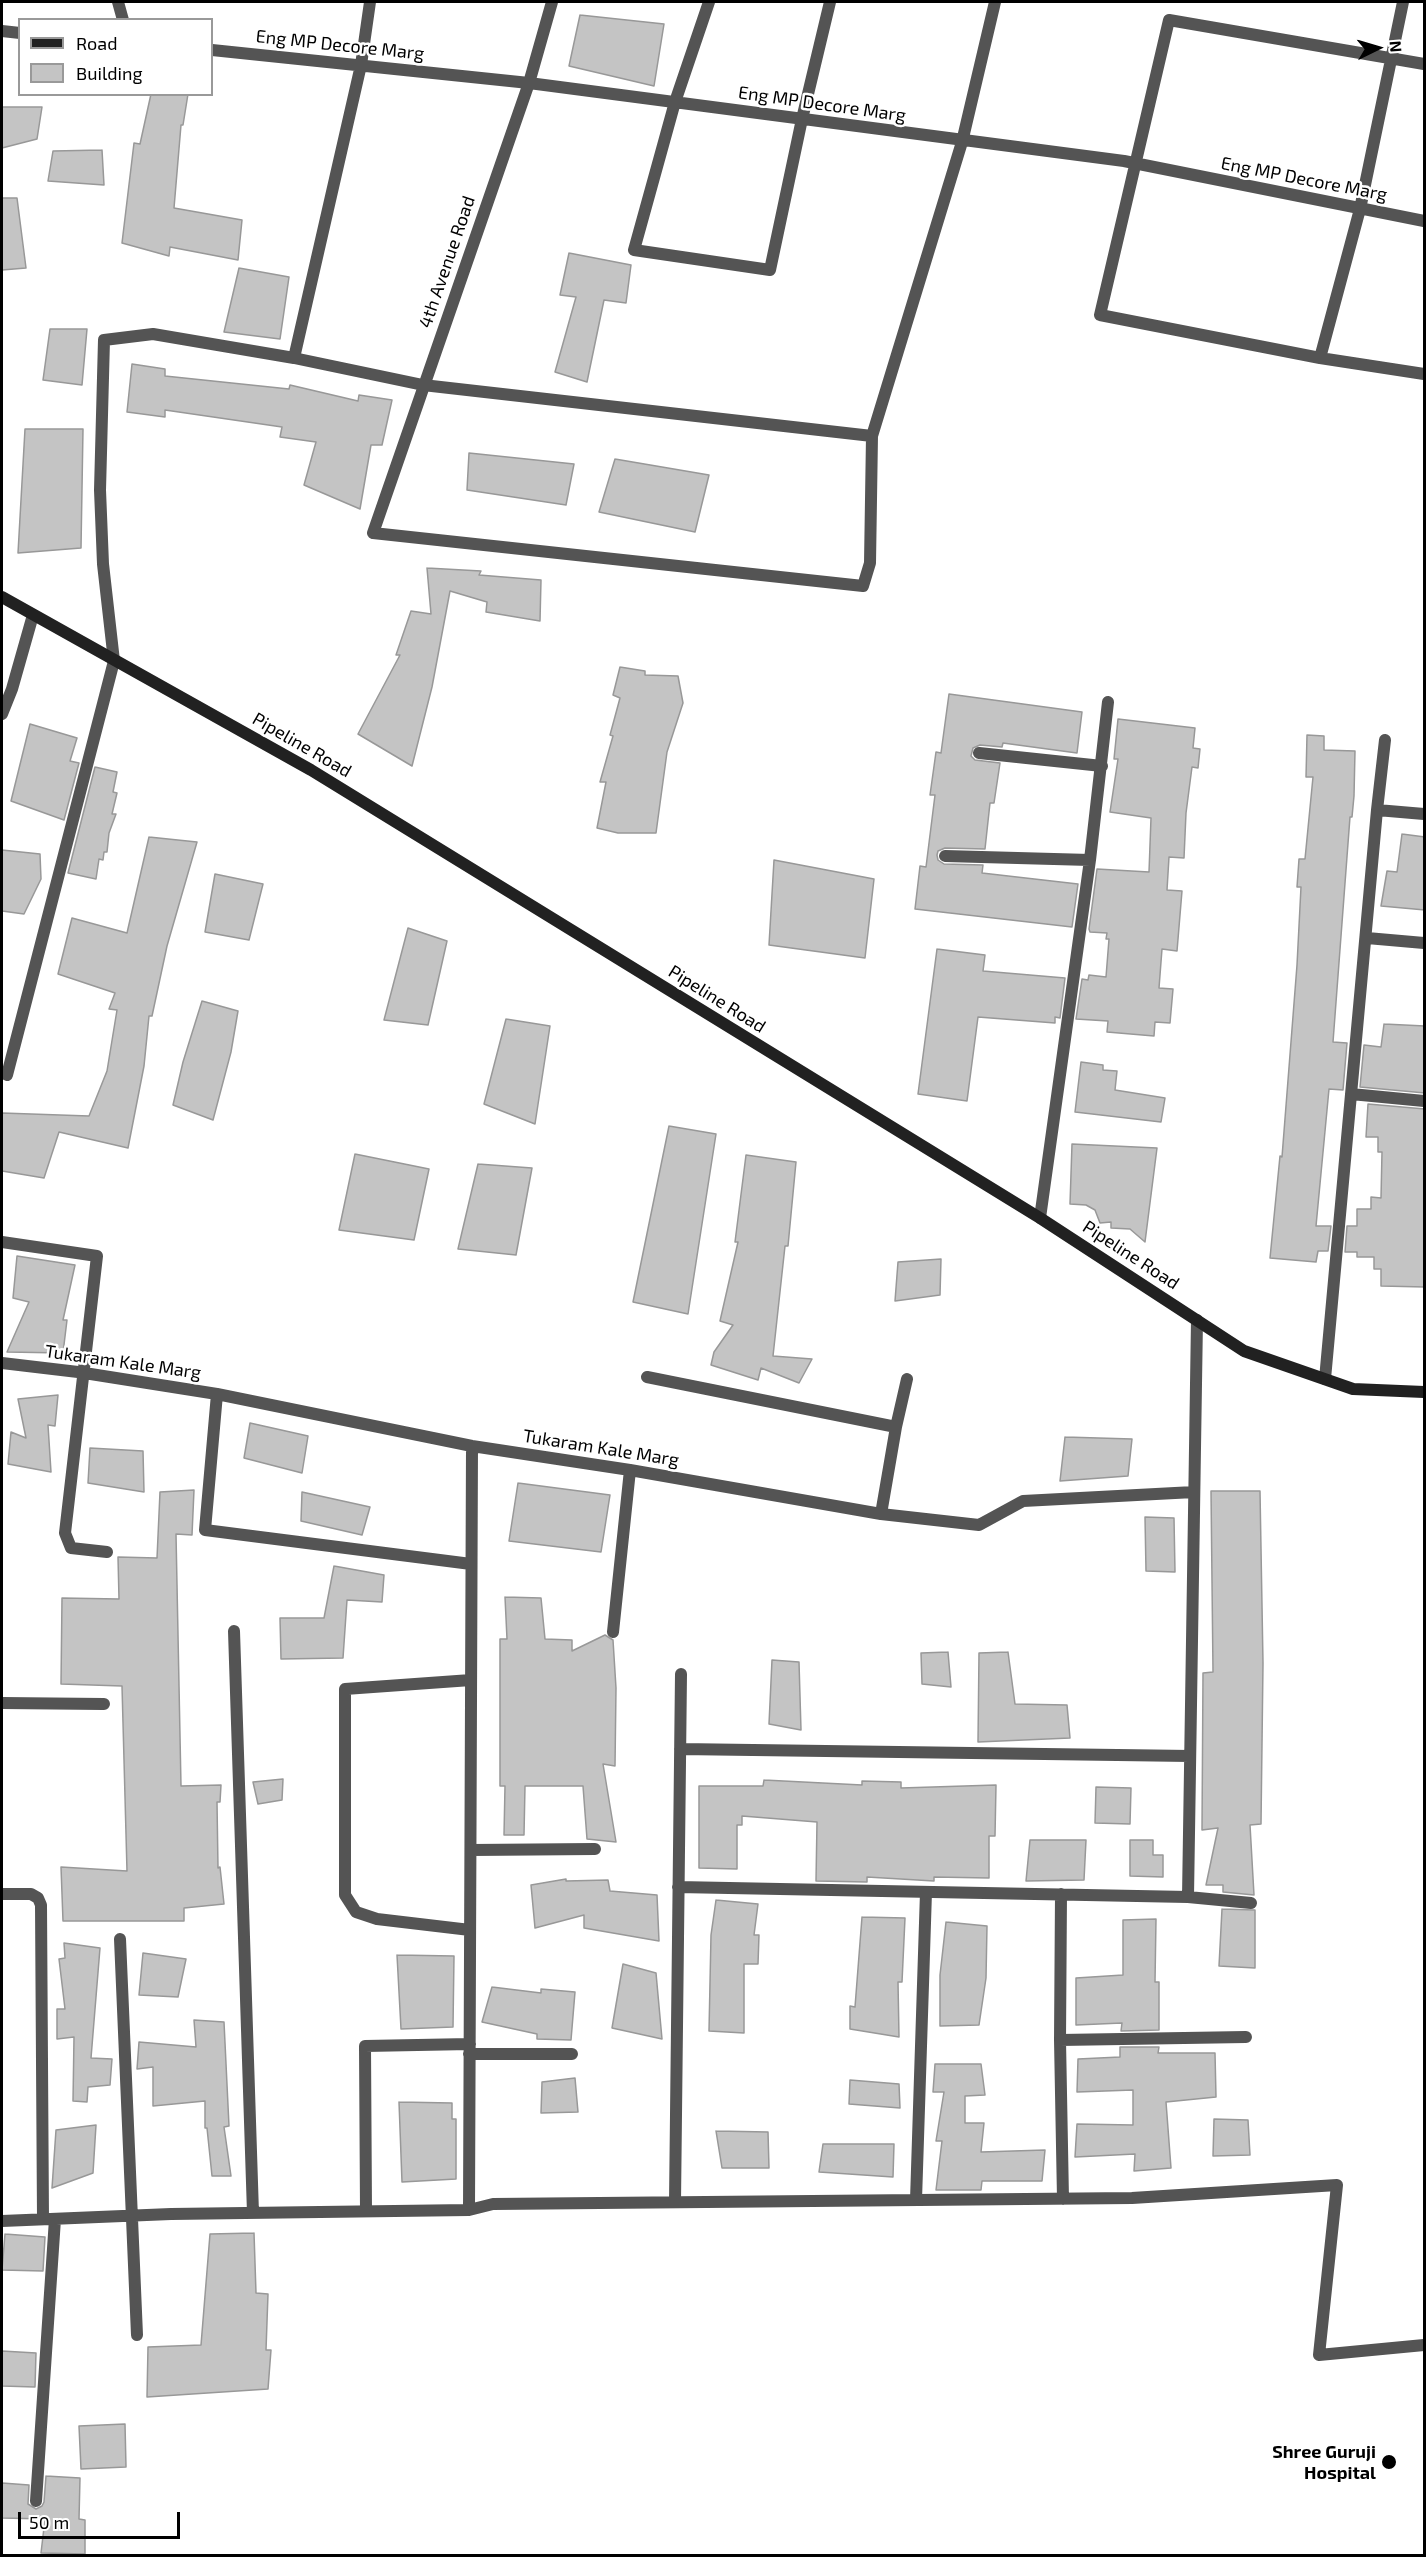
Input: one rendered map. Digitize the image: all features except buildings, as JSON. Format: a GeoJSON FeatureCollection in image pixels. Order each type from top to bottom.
{"type":"FeatureCollection","features":[{"type":"Feature","properties":{"kind":"street"},"geometry":{"type":"LineString","coordinates":[[118,2],[122,18]]}},
{"type":"Feature","properties":{"kind":"street"},"geometry":{"type":"LineString","coordinates":[[294,358],[361,65],[370,2]]}},
{"type":"Feature","properties":{"kind":"street","name":"4th Avenue Road"},"geometry":{"type":"LineString","coordinates":[[552,2],[529,83],[373,533],[863,586],[870,563],[872,436]]}},
{"type":"Feature","properties":{"kind":"street"},"geometry":{"type":"LineString","coordinates":[[709,2],[675,102],[634,250],[771,270],[802,119],[830,2]]}},
{"type":"Feature","properties":{"kind":"street"},"geometry":{"type":"LineString","coordinates":[[7,1075],[114,661],[103,564],[100,490],[104,340],[153,334],[294,358],[423,385],[872,436],[962,141],[995,2]]}},
{"type":"Feature","properties":{"kind":"street"},"geometry":{"type":"LineString","coordinates":[[1320,358],[1360,209],[1404,2]]}},
{"type":"Feature","properties":{"kind":"street"},"geometry":{"type":"LineString","coordinates":[[1425,64],[1169,21],[1100,315],[1320,358],[1425,374]]}},
{"type":"Feature","properties":{"kind":"street"},"geometry":{"type":"LineString","coordinates":[[2,31],[18,33]]}},
{"type":"Feature","properties":{"kind":"street","name":"Eng MP Decore Marg"},"geometry":{"type":"LineString","coordinates":[[213,50],[529,83],[1136,163],[1425,221]]}},
{"type":"Feature","properties":{"kind":"street","name":"Pipeline Road"},"geometry":{"type":"LineString","coordinates":[[2,597],[311,770],[1040,1218],[1244,1351],[1353,1389],[1425,1392]]}},
{"type":"Feature","properties":{"kind":"street"},"geometry":{"type":"LineString","coordinates":[[2,714],[12,689],[33,615]]}},
{"type":"Feature","properties":{"kind":"street"},"geometry":{"type":"LineString","coordinates":[[1040,1218],[1090,860],[1108,702]]}},
{"type":"Feature","properties":{"kind":"street"},"geometry":{"type":"LineString","coordinates":[[1325,1379],[1385,740]]}},
{"type":"Feature","properties":{"kind":"street"},"geometry":{"type":"LineString","coordinates":[[979,753],[1102,766]]}},
{"type":"Feature","properties":{"kind":"street"},"geometry":{"type":"LineString","coordinates":[[1377,810],[1425,814]]}},
{"type":"Feature","properties":{"kind":"street"},"geometry":{"type":"LineString","coordinates":[[945,856],[1090,860]]}},
{"type":"Feature","properties":{"kind":"street"},"geometry":{"type":"LineString","coordinates":[[1367,939],[1425,943]]}},
{"type":"Feature","properties":{"kind":"street"},"geometry":{"type":"LineString","coordinates":[[1351,1094],[1425,1101]]}},
{"type":"Feature","properties":{"kind":"street"},"geometry":{"type":"LineString","coordinates":[[2,1242],[97,1256],[65,1533],[71,1548],[107,1552]]}},
{"type":"Feature","properties":{"kind":"street"},"geometry":{"type":"LineString","coordinates":[[1188,1897],[1197,1320]]}},
{"type":"Feature","properties":{"kind":"street","name":"Tukaram Kale Marg"},"geometry":{"type":"LineString","coordinates":[[2,1363],[217,1394],[472,1446],[630,1470],[881,1514],[979,1525],[1023,1501],[1194,1492]]}},
{"type":"Feature","properties":{"kind":"street"},"geometry":{"type":"LineString","coordinates":[[647,1377],[896,1427]]}},
{"type":"Feature","properties":{"kind":"street"},"geometry":{"type":"LineString","coordinates":[[881,1514],[907,1378]]}},
{"type":"Feature","properties":{"kind":"street"},"geometry":{"type":"LineString","coordinates":[[217,1394],[205,1530],[471,1564]]}},
{"type":"Feature","properties":{"kind":"street"},"geometry":{"type":"LineString","coordinates":[[469,2210],[472,1446]]}},
{"type":"Feature","properties":{"kind":"street"},"geometry":{"type":"LineString","coordinates":[[613,1632],[630,1470]]}},
{"type":"Feature","properties":{"kind":"street"},"geometry":{"type":"LineString","coordinates":[[234,1631],[253,2212]]}},
{"type":"Feature","properties":{"kind":"street"},"geometry":{"type":"LineString","coordinates":[[675,2202],[681,1674]]}},
{"type":"Feature","properties":{"kind":"street"},"geometry":{"type":"LineString","coordinates":[[470,1930],[377,1919],[356,1912],[345,1895],[345,1689],[471,1680]]}},
{"type":"Feature","properties":{"kind":"street"},"geometry":{"type":"LineString","coordinates":[[2,1703],[104,1704]]}},
{"type":"Feature","properties":{"kind":"street"},"geometry":{"type":"LineString","coordinates":[[680,1749],[1190,1756]]}},
{"type":"Feature","properties":{"kind":"street"},"geometry":{"type":"LineString","coordinates":[[471,1850],[595,1849]]}},
{"type":"Feature","properties":{"kind":"street"},"geometry":{"type":"LineString","coordinates":[[678,1887],[1188,1897],[1251,1903]]}},
{"type":"Feature","properties":{"kind":"street"},"geometry":{"type":"LineString","coordinates":[[916,2200],[926,1892]]}},
{"type":"Feature","properties":{"kind":"street"},"geometry":{"type":"LineString","coordinates":[[2,1894],[31,1894],[38,1898],[41,1905],[49,2219],[36,2501]]}},
{"type":"Feature","properties":{"kind":"street"},"geometry":{"type":"LineString","coordinates":[[1061,1894],[1060,2040],[1063,2199]]}},
{"type":"Feature","properties":{"kind":"street"},"geometry":{"type":"LineString","coordinates":[[120,1939],[137,2335]]}},
{"type":"Feature","properties":{"kind":"street"},"geometry":{"type":"LineString","coordinates":[[1060,2040],[1246,2037]]}},
{"type":"Feature","properties":{"kind":"street"},"geometry":{"type":"LineString","coordinates":[[366,2211],[365,2046],[572,2054]]}},
{"type":"Feature","properties":{"kind":"street"},"geometry":{"type":"LineString","coordinates":[[2,2221],[253,2212],[469,2210],[493,2204],[1132,2198],[1337,2185],[1319,2355],[1425,2345]]}},
{"type":"Feature","properties":{"kind":"place","name":"Shree Guruji Hospital"},"geometry":{"type":"Point","coordinates":[1389,2462]}}]}
